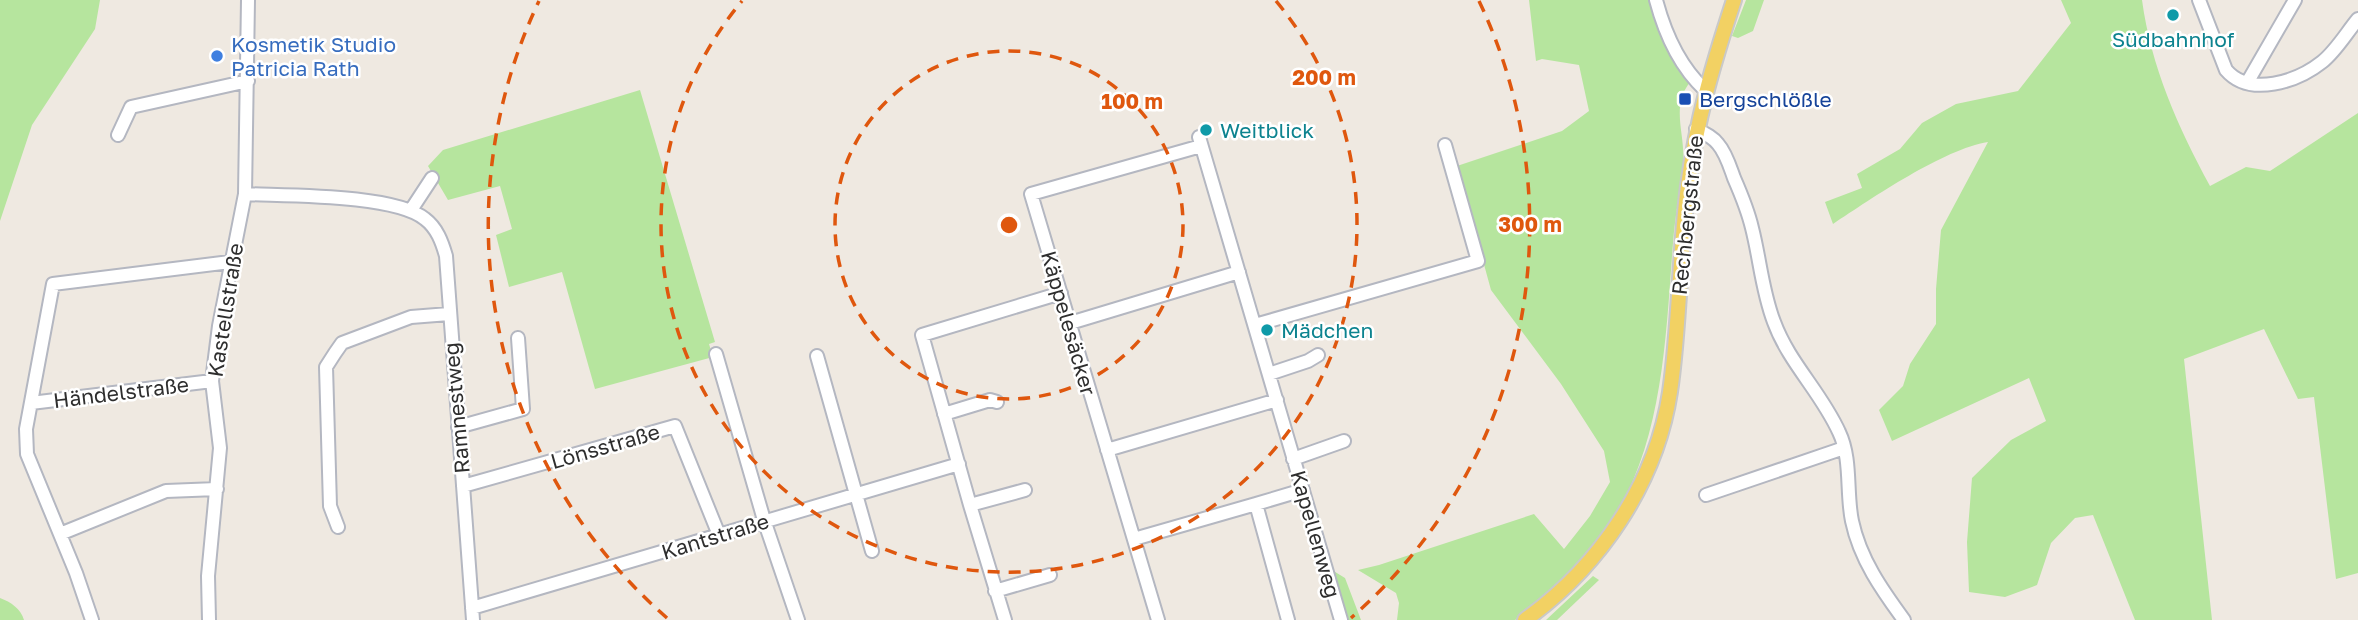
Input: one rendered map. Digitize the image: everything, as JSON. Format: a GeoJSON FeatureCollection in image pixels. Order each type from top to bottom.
{"type":"FeatureCollection","features":[{"type":"Feature","properties":{"kind":"main road","name":"Rechbergstraße"},"geometry":{"type":"LineString","coordinates":[[1525,620],[1550,602],[1588,565],[1611,535],[1646,472],[1663,427],[1670,392],[1686,200],[1696,129],[1705,90],[1734,0]]}},
{"type":"Feature","properties":{"kind":"street","name":"Kastellstraße"},"geometry":{"type":"LineString","coordinates":[[209,620],[208,576],[220,448],[212,382],[230,262],[245,194],[248,0]]}},
{"type":"Feature","properties":{"kind":"street"},"geometry":{"type":"LineString","coordinates":[[1656,0],[1675,52],[1693,79],[1705,90]]}},
{"type":"Feature","properties":{"kind":"street"},"geometry":{"type":"LineString","coordinates":[[2199,0],[2226,70],[2233,78],[2247,83],[2291,80],[2323,61],[2358,19]]}},
{"type":"Feature","properties":{"kind":"street"},"geometry":{"type":"LineString","coordinates":[[2247,83],[2295,0]]}},
{"type":"Feature","properties":{"kind":"street"},"geometry":{"type":"LineString","coordinates":[[118,135],[131,107],[248,81]]}},
{"type":"Feature","properties":{"kind":"street"},"geometry":{"type":"LineString","coordinates":[[1696,129],[1717,143],[1724,153],[1746,210],[1773,321],[1788,355],[1818,395],[1840,433],[1852,521],[1860,547],[1879,586],[1904,620]]}},
{"type":"Feature","properties":{"kind":"street","name":"Käppelesäcker"},"geometry":{"type":"LineString","coordinates":[[1158,620],[1031,194],[1200,141],[1238,272]]}},
{"type":"Feature","properties":{"kind":"street"},"geometry":{"type":"LineString","coordinates":[[1255,325],[1478,261],[1446,145]]}},
{"type":"Feature","properties":{"kind":"street"},"geometry":{"type":"LineString","coordinates":[[245,194],[360,201],[411,210],[432,178]]}},
{"type":"Feature","properties":{"kind":"street","name":"Ramnestweg"},"geometry":{"type":"LineString","coordinates":[[411,210],[425,219],[442,241],[446,256],[472,614]]}},
{"type":"Feature","properties":{"kind":"street"},"geometry":{"type":"LineString","coordinates":[[92,620],[27,454],[26,429],[53,284],[230,262]]}},
{"type":"Feature","properties":{"kind":"street"},"geometry":{"type":"LineString","coordinates":[[1070,323],[1238,272],[1293,459]]}},
{"type":"Feature","properties":{"kind":"street"},"geometry":{"type":"LineString","coordinates":[[1005,620],[922,335],[1061,293]]}},
{"type":"Feature","properties":{"kind":"street"},"geometry":{"type":"LineString","coordinates":[[338,527],[330,506],[326,367],[342,344],[411,317],[449,314]]}},
{"type":"Feature","properties":{"kind":"street"},"geometry":{"type":"LineString","coordinates":[[458,427],[523,409],[518,338]]}},
{"type":"Feature","properties":{"kind":"street"},"geometry":{"type":"LineString","coordinates":[[716,355],[764,520],[798,620]]}},
{"type":"Feature","properties":{"kind":"street"},"geometry":{"type":"LineString","coordinates":[[1269,374],[1318,355]]}},
{"type":"Feature","properties":{"kind":"street"},"geometry":{"type":"LineString","coordinates":[[817,356],[872,551]]}},
{"type":"Feature","properties":{"kind":"street","name":"Händelstraße"},"geometry":{"type":"LineString","coordinates":[[31,403],[212,382]]}},
{"type":"Feature","properties":{"kind":"street"},"geometry":{"type":"LineString","coordinates":[[944,414],[990,400],[997,402]]}},
{"type":"Feature","properties":{"kind":"street"},"geometry":{"type":"LineString","coordinates":[[1107,450],[1277,400]]}},
{"type":"Feature","properties":{"kind":"street","name":"Lönsstraße"},"geometry":{"type":"LineString","coordinates":[[463,486],[675,426],[719,536]]}},
{"type":"Feature","properties":{"kind":"street","name":"Kapellenweg"},"geometry":{"type":"LineString","coordinates":[[1341,620],[1293,459],[1344,441]]}},
{"type":"Feature","properties":{"kind":"street"},"geometry":{"type":"LineString","coordinates":[[1706,495],[1844,447]]}},
{"type":"Feature","properties":{"kind":"street","name":"Kantstraße"},"geometry":{"type":"LineString","coordinates":[[472,614],[764,520],[959,464]]}},
{"type":"Feature","properties":{"kind":"street"},"geometry":{"type":"LineString","coordinates":[[60,534],[166,491],[217,489]]}},
{"type":"Feature","properties":{"kind":"street"},"geometry":{"type":"LineString","coordinates":[[970,505],[1025,490]]}},
{"type":"Feature","properties":{"kind":"street"},"geometry":{"type":"LineString","coordinates":[[1134,539],[1303,490]]}},
{"type":"Feature","properties":{"kind":"street"},"geometry":{"type":"LineString","coordinates":[[1256,504],[1287,620]]}},
{"type":"Feature","properties":{"kind":"street"},"geometry":{"type":"LineString","coordinates":[[995,591],[1050,575]]}},
{"type":"Feature","properties":{"kind":"green space"},"geometry":{"type":"Polygon","coordinates":[[[0,0],[100,0],[95,29],[32,125],[0,221],[0,0]]]}},
{"type":"Feature","properties":{"kind":"green space"},"geometry":{"type":"Polygon","coordinates":[[[1529,0],[1651,0],[1690,82],[1684,92],[1680,111],[1683,164],[1657,400],[1636,474],[1619,510],[1597,543],[1580,562],[1524,614],[1515,620],[1397,620],[1399,603],[1396,593],[1358,570],[1534,514],[1564,549],[1590,516],[1610,482],[1604,451],[1561,384],[1491,290],[1457,166],[1562,131],[1589,111],[1579,65],[1542,59],[1536,61],[1529,0]]]}},
{"type":"Feature","properties":{"kind":"green space"},"geometry":{"type":"Polygon","coordinates":[[[1746,0],[1764,0],[1753,31],[1738,38],[1732,36],[1746,0]]]}},
{"type":"Feature","properties":{"kind":"green space"},"geometry":{"type":"Polygon","coordinates":[[[2061,0],[2142,0],[2152,49],[2167,96],[2210,186],[2246,167],[2270,171],[2358,113],[2358,573],[2336,579],[2314,397],[2298,399],[2264,329],[2184,359],[2212,620],[2135,620],[2093,515],[2075,518],[2051,543],[2037,585],[2005,597],[1969,592],[1967,542],[1972,478],[2011,440],[2046,421],[2029,378],[1892,441],[1879,410],[1903,386],[1910,364],[1936,324],[1941,230],[1988,142],[1970,146],[1930,164],[1833,224],[1825,202],[1862,188],[1857,174],[1900,149],[1922,123],[1956,104],[2018,91],[2071,23],[2061,0]]]}},
{"type":"Feature","properties":{"kind":"green space"},"geometry":{"type":"Polygon","coordinates":[[[640,90],[715,342],[709,344],[713,357],[595,389],[562,272],[509,287],[496,235],[512,229],[500,186],[448,200],[428,166],[443,150],[640,90]]]}},
{"type":"Feature","properties":{"kind":"green space"},"geometry":{"type":"Polygon","coordinates":[[[1327,567],[1345,578],[1361,620],[1344,620],[1327,567]]]}},
{"type":"Feature","properties":{"kind":"green space"},"geometry":{"type":"Polygon","coordinates":[[[1593,576],[1599,580],[1557,620],[1546,620],[1593,576]]]}},
{"type":"Feature","properties":{"kind":"green space"},"geometry":{"type":"Polygon","coordinates":[[[0,598],[15,606],[24,620],[0,620],[0,598]]]}},
{"type":"Feature","properties":{"kind":"place","name":"Südbahnhof"},"geometry":{"type":"Point","coordinates":[2173,15]}},
{"type":"Feature","properties":{"kind":"place","name":"Kosmetik Studio Patricia Rath"},"geometry":{"type":"Point","coordinates":[217,56]}},
{"type":"Feature","properties":{"kind":"place","name":"Bergschlößle"},"geometry":{"type":"Point","coordinates":[1685,99]}},
{"type":"Feature","properties":{"kind":"place","name":"Weitblick"},"geometry":{"type":"Point","coordinates":[1206,130]}},
{"type":"Feature","properties":{"kind":"place","name":"Mädchen"},"geometry":{"type":"Point","coordinates":[1267,330]}}]}
